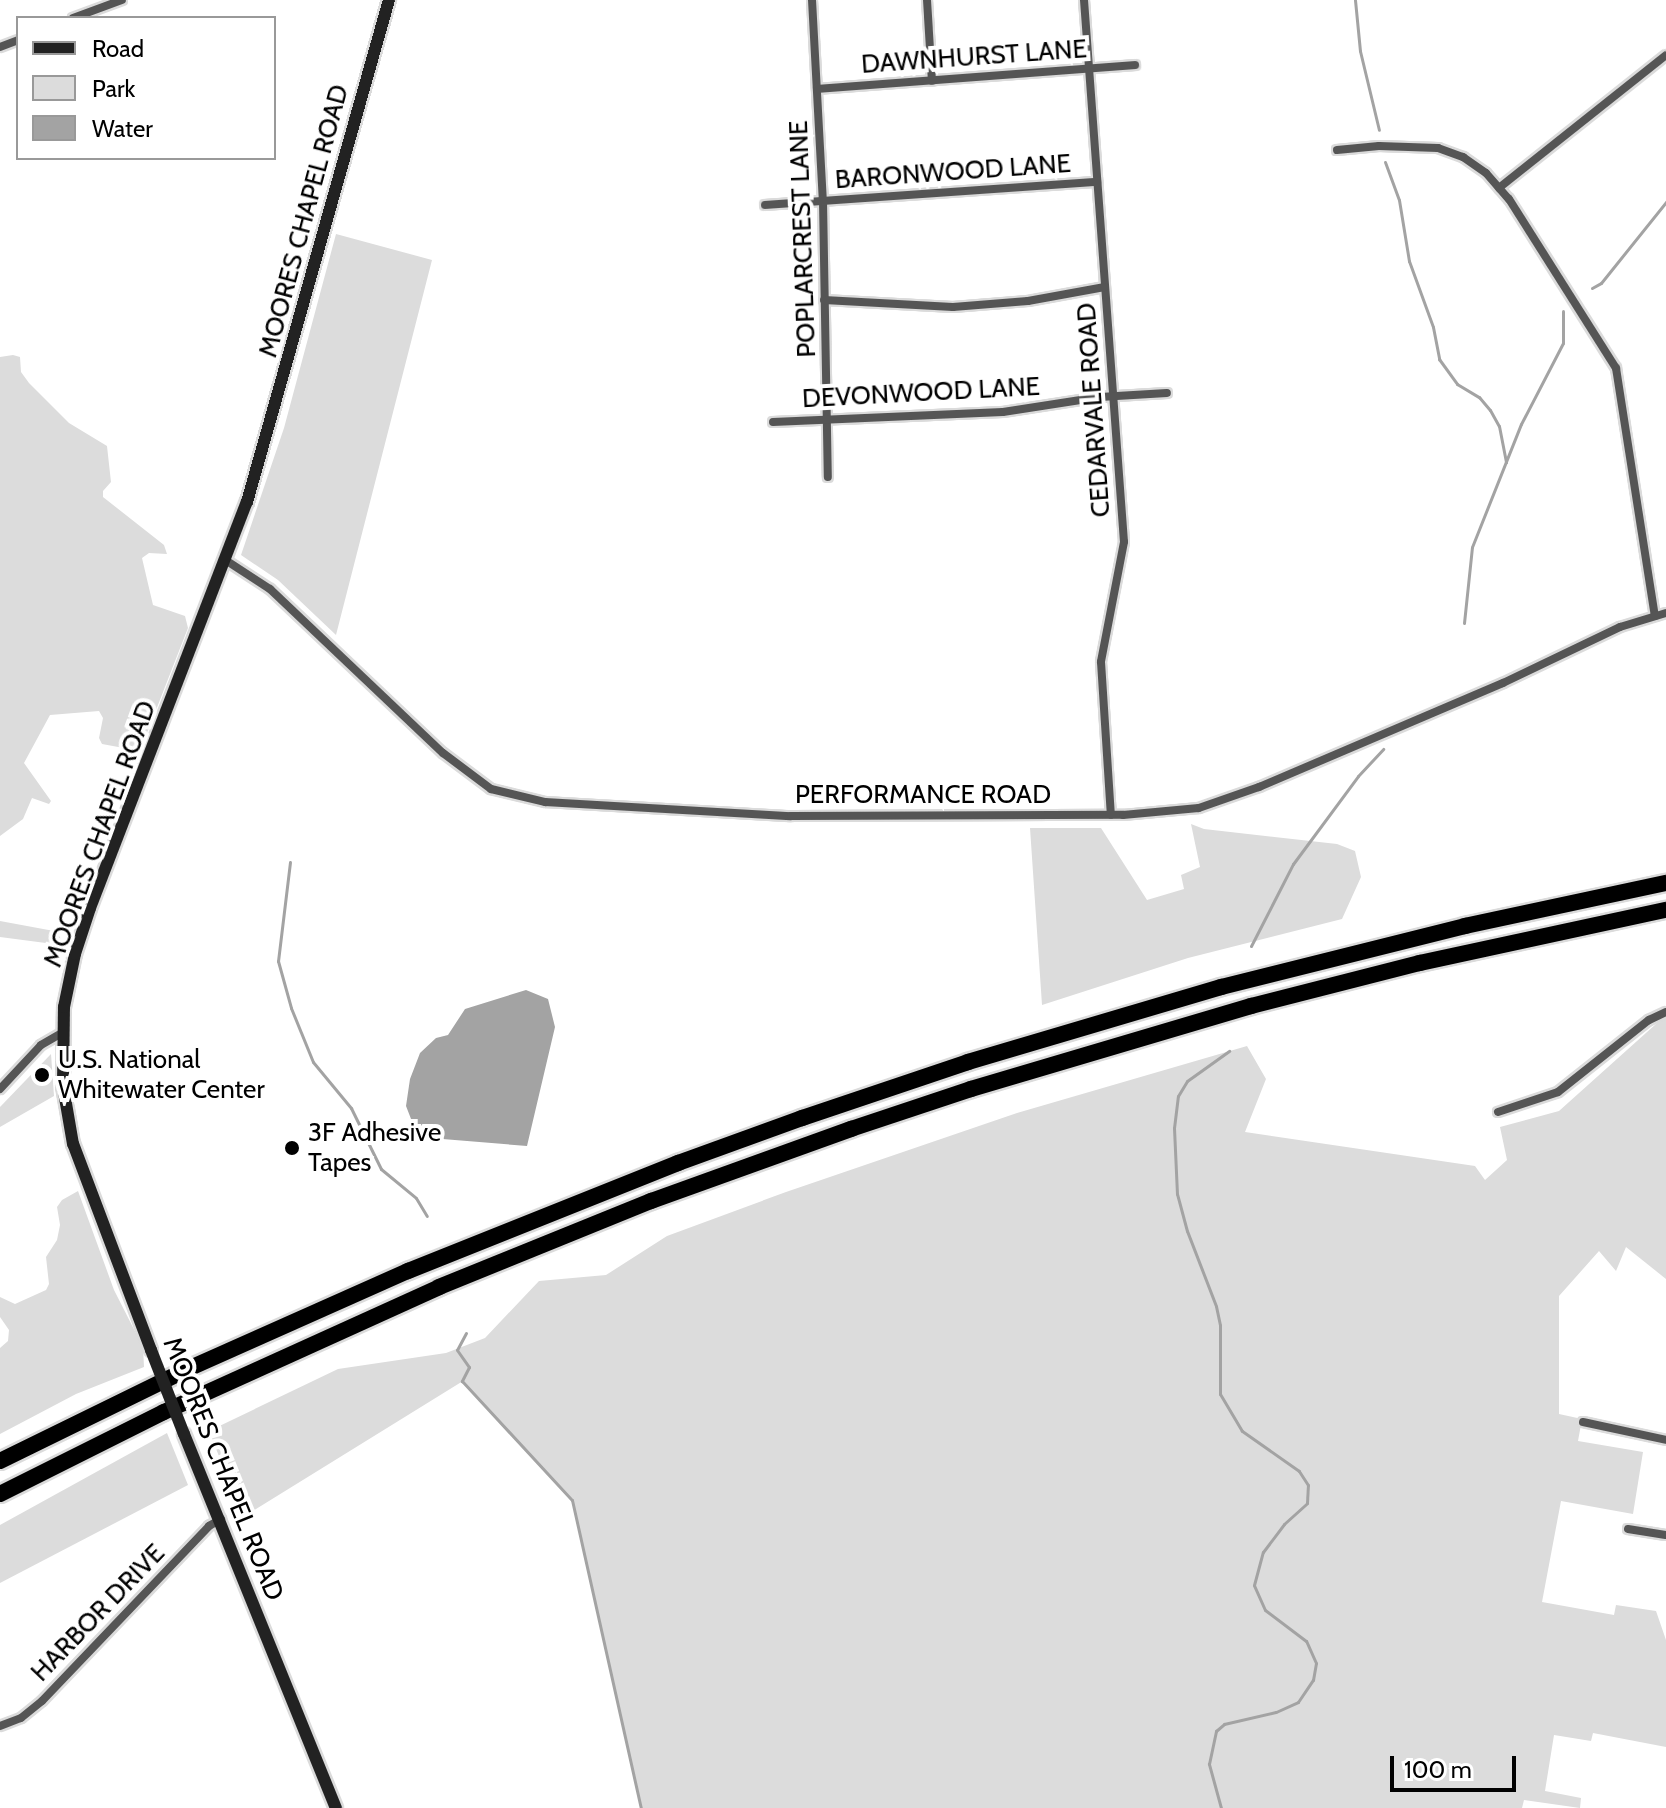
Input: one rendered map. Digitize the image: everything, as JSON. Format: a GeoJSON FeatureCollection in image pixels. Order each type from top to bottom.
{"type":"FeatureCollection","features":[{"type":"Feature","properties":{"kind":"highway"},"geometry":{"type":"LineString","coordinates":[[1585,899],[1666,874]]}},
{"type":"Feature","properties":{"kind":"highway"},"geometry":{"type":"LineString","coordinates":[[0,1461],[190,1368],[420,1266],[802,1118],[968,1062],[1208,991],[1585,899],[1666,883]]}},
{"type":"Feature","properties":{"kind":"highway"},"geometry":{"type":"LineString","coordinates":[[0,1494],[150,1418],[439,1287],[651,1201],[851,1129],[1251,1006],[1420,963],[1666,910]]}},
{"type":"Feature","properties":{"kind":"main road","name":"MOORES CHAPEL ROAD"},"geometry":{"type":"LineString","coordinates":[[336,1808],[77,1161],[63,1086],[62,1033],[70,975],[86,920],[227,561],[272,425],[389,0]]}},
{"type":"Feature","properties":{"kind":"street"},"geometry":{"type":"LineString","coordinates":[[78,16],[122,0]]}},
{"type":"Feature","properties":{"kind":"street","name":"POPLARCREST LANE"},"geometry":{"type":"LineString","coordinates":[[812,0],[823,201],[828,477]]}},
{"type":"Feature","properties":{"kind":"street"},"geometry":{"type":"LineString","coordinates":[[927,0],[932,81]]}},
{"type":"Feature","properties":{"kind":"street","name":"CEDARVALE ROAD"},"geometry":{"type":"LineString","coordinates":[[1084,0],[1124,542],[1101,662],[1111,815]]}},
{"type":"Feature","properties":{"kind":"street"},"geometry":{"type":"LineString","coordinates":[[1499,188],[1666,55]]}},
{"type":"Feature","properties":{"kind":"street","name":"DAWNHURST LANE"},"geometry":{"type":"LineString","coordinates":[[817,89],[1135,65]]}},
{"type":"Feature","properties":{"kind":"street"},"geometry":{"type":"LineString","coordinates":[[1337,150],[1379,146],[1438,148],[1463,157],[1486,173],[1499,188],[1616,368],[1655,616]]}},
{"type":"Feature","properties":{"kind":"street","name":"BARONWOOD LANE"},"geometry":{"type":"LineString","coordinates":[[765,205],[1097,182]]}},
{"type":"Feature","properties":{"kind":"street"},"geometry":{"type":"LineString","coordinates":[[824,300],[953,307],[1028,301],[1105,287]]}},
{"type":"Feature","properties":{"kind":"street","name":"DEVONWOOD LANE"},"geometry":{"type":"LineString","coordinates":[[773,422],[829,417],[1003,412],[1112,396],[1167,393]]}},
{"type":"Feature","properties":{"kind":"street","name":"PERFORMANCE ROAD"},"geometry":{"type":"LineString","coordinates":[[227,561],[283,600],[460,768],[482,784],[510,796],[608,807],[791,816],[1111,815],[1183,811],[1220,802],[1503,683],[1597,636],[1666,613]]}},
{"type":"Feature","properties":{"kind":"street"},"geometry":{"type":"LineString","coordinates":[[1498,1112],[1558,1092],[1649,1020],[1666,1012]]}},
{"type":"Feature","properties":{"kind":"street"},"geometry":{"type":"LineString","coordinates":[[0,1089],[41,1045],[62,1033]]}},
{"type":"Feature","properties":{"kind":"street"},"geometry":{"type":"LineString","coordinates":[[1583,1422],[1666,1440]]}},
{"type":"Feature","properties":{"kind":"street","name":"HARBOR DRIVE"},"geometry":{"type":"LineString","coordinates":[[0,1726],[21,1718],[42,1701],[209,1526],[221,1519]]}},
{"type":"Feature","properties":{"kind":"street"},"geometry":{"type":"LineString","coordinates":[[1628,1529],[1666,1535]]}},
{"type":"Feature","properties":{"kind":"green space"},"geometry":{"type":"Polygon","coordinates":[[[336,234],[432,260],[336,635],[278,580],[241,555],[284,428],[336,234]]]}},
{"type":"Feature","properties":{"kind":"green space"},"geometry":{"type":"Polygon","coordinates":[[[0,357],[20,357],[21,372],[29,383],[69,423],[107,446],[111,482],[103,491],[103,497],[164,545],[167,554],[149,553],[142,558],[153,605],[185,616],[188,628],[140,751],[102,744],[99,738],[103,718],[99,711],[50,715],[24,763],[51,801],[49,804],[32,798],[23,819],[0,836],[0,357]]]}},
{"type":"Feature","properties":{"kind":"green space"},"geometry":{"type":"Polygon","coordinates":[[[1191,824],[1204,829],[1337,844],[1355,851],[1361,877],[1342,919],[1188,958],[1042,1005],[1030,828],[1101,828],[1147,900],[1184,889],[1181,875],[1200,867],[1191,824]]]}},
{"type":"Feature","properties":{"kind":"green space"},"geometry":{"type":"Polygon","coordinates":[[[0,921],[54,931],[60,937],[61,945],[0,937],[0,921]]]}},
{"type":"Feature","properties":{"kind":"green space"},"geometry":{"type":"Polygon","coordinates":[[[1666,1015],[1666,1279],[1626,1247],[1616,1271],[1599,1251],[1559,1296],[1559,1414],[1582,1419],[1578,1441],[1643,1452],[1633,1514],[1561,1501],[1542,1602],[1614,1615],[1616,1605],[1656,1611],[1666,1640],[1666,1747],[1593,1733],[1591,1741],[1554,1735],[1545,1791],[1581,1798],[1580,1808],[1524,1800],[1522,1808],[641,1808],[572,1500],[463,1381],[243,1517],[209,1431],[338,1369],[446,1353],[485,1338],[539,1281],[606,1275],[667,1236],[786,1192],[1017,1113],[1247,1046],[1266,1079],[1245,1132],[1475,1166],[1485,1180],[1507,1160],[1500,1127],[1559,1111],[1666,1015]]]}},
{"type":"Feature","properties":{"kind":"green space","name":"U.S. National Whitewater Center"},"geometry":{"type":"Polygon","coordinates":[[[51,1054],[54,1096],[0,1127],[0,1107],[51,1054]]]}},
{"type":"Feature","properties":{"kind":"green space"},"geometry":{"type":"Polygon","coordinates":[[[78,1191],[114,1290],[143,1347],[144,1367],[76,1394],[0,1434],[0,1348],[8,1341],[9,1330],[0,1317],[0,1297],[15,1304],[46,1290],[49,1284],[46,1257],[57,1240],[60,1225],[57,1207],[62,1200],[78,1191]]]}},
{"type":"Feature","properties":{"kind":"green space"},"geometry":{"type":"Polygon","coordinates":[[[167,1433],[188,1485],[0,1583],[0,1525],[167,1433]]]}},
{"type":"Feature","properties":{"kind":"water"},"geometry":{"type":"Polygon","coordinates":[[[526,990],[548,999],[555,1027],[527,1146],[418,1137],[406,1106],[410,1079],[420,1053],[436,1038],[448,1035],[465,1009],[526,990]]]}},
{"type":"Feature","properties":{"kind":"waterway"},"geometry":{"type":"LineString","coordinates":[[1355,0],[1360,51],[1379,130]]}},
{"type":"Feature","properties":{"kind":"waterway"},"geometry":{"type":"LineString","coordinates":[[1385,162],[1399,200],[1409,261],[1433,327],[1439,359],[1457,384],[1479,397],[1490,410],[1499,426],[1506,462]]}},
{"type":"Feature","properties":{"kind":"waterway"},"geometry":{"type":"LineString","coordinates":[[1592,288],[1601,283],[1666,202]]}},
{"type":"Feature","properties":{"kind":"waterway"},"geometry":{"type":"LineString","coordinates":[[1464,623],[1472,547],[1521,424],[1563,343],[1563,311]]}},
{"type":"Feature","properties":{"kind":"waterway"},"geometry":{"type":"LineString","coordinates":[[1251,946],[1293,864],[1358,776],[1383,749]]}},
{"type":"Feature","properties":{"kind":"waterway"},"geometry":{"type":"LineString","coordinates":[[290,862],[278,961],[291,1008],[313,1062],[351,1108],[381,1169],[416,1198],[427,1216]]}},
{"type":"Feature","properties":{"kind":"waterway"},"geometry":{"type":"LineString","coordinates":[[1221,1808],[1209,1764],[1216,1731],[1224,1724],[1276,1712],[1298,1702],[1313,1680],[1316,1663],[1306,1641],[1265,1610],[1254,1585],[1263,1552],[1284,1524],[1307,1503],[1308,1485],[1299,1471],[1242,1431],[1220,1394],[1220,1325],[1216,1306],[1187,1231],[1177,1194],[1174,1128],[1178,1096],[1187,1081],[1229,1051]]}},
{"type":"Feature","properties":{"kind":"waterway"},"geometry":{"type":"LineString","coordinates":[[466,1333],[457,1350],[469,1367],[462,1381],[572,1500],[641,1808]]}},
{"type":"Feature","properties":{"kind":"place","name":"U.S. National Whitewater Center"},"geometry":{"type":"Point","coordinates":[42,1075]}},
{"type":"Feature","properties":{"kind":"place","name":"3F Adhesive Tapes"},"geometry":{"type":"Point","coordinates":[292,1148]}}]}
